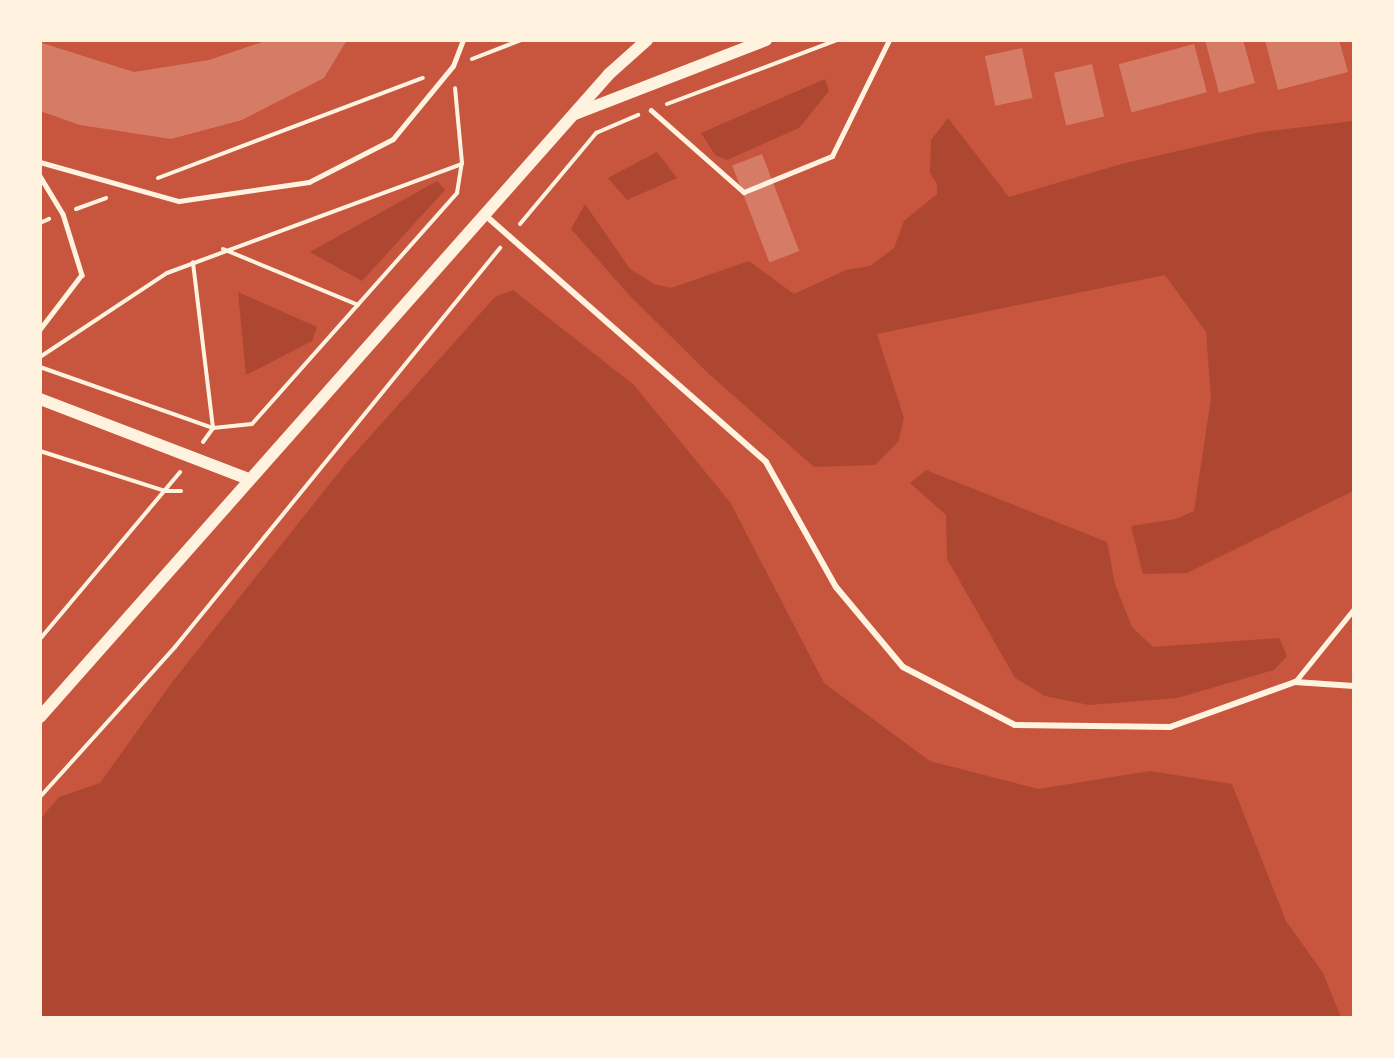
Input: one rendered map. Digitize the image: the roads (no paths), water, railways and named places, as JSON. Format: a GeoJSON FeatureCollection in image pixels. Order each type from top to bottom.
{"type":"FeatureCollection","features":[{"type":"Feature","properties":{"kind":"main road"},"geometry":{"type":"LineString","coordinates":[[40,717],[248,479],[609,74],[647,40]]}},
{"type":"Feature","properties":{"kind":"main road"},"geometry":{"type":"LineString","coordinates":[[574,114],[766,40]]}},
{"type":"Feature","properties":{"kind":"main road"},"geometry":{"type":"LineString","coordinates":[[40,399],[248,479]]}},
{"type":"Feature","properties":{"kind":"street"},"geometry":{"type":"LineString","coordinates":[[484,214],[766,462],[836,586],[903,667],[1014,725],[1170,727],[1295,682],[1353,686]]}},
{"type":"Feature","properties":{"kind":"lane"},"geometry":{"type":"LineString","coordinates":[[40,162],[179,201],[309,182],[393,139],[453,66],[463,40]]}},
{"type":"Feature","properties":{"kind":"lane"},"geometry":{"type":"LineString","coordinates":[[651,110],[744,192],[832,156],[889,40]]}},
{"type":"Feature","properties":{"kind":"lane"},"geometry":{"type":"LineString","coordinates":[[40,177],[63,214],[82,275],[40,330]]}},
{"type":"Feature","properties":{"kind":"lane"},"geometry":{"type":"LineString","coordinates":[[1295,682],[1353,609]]}}]}
